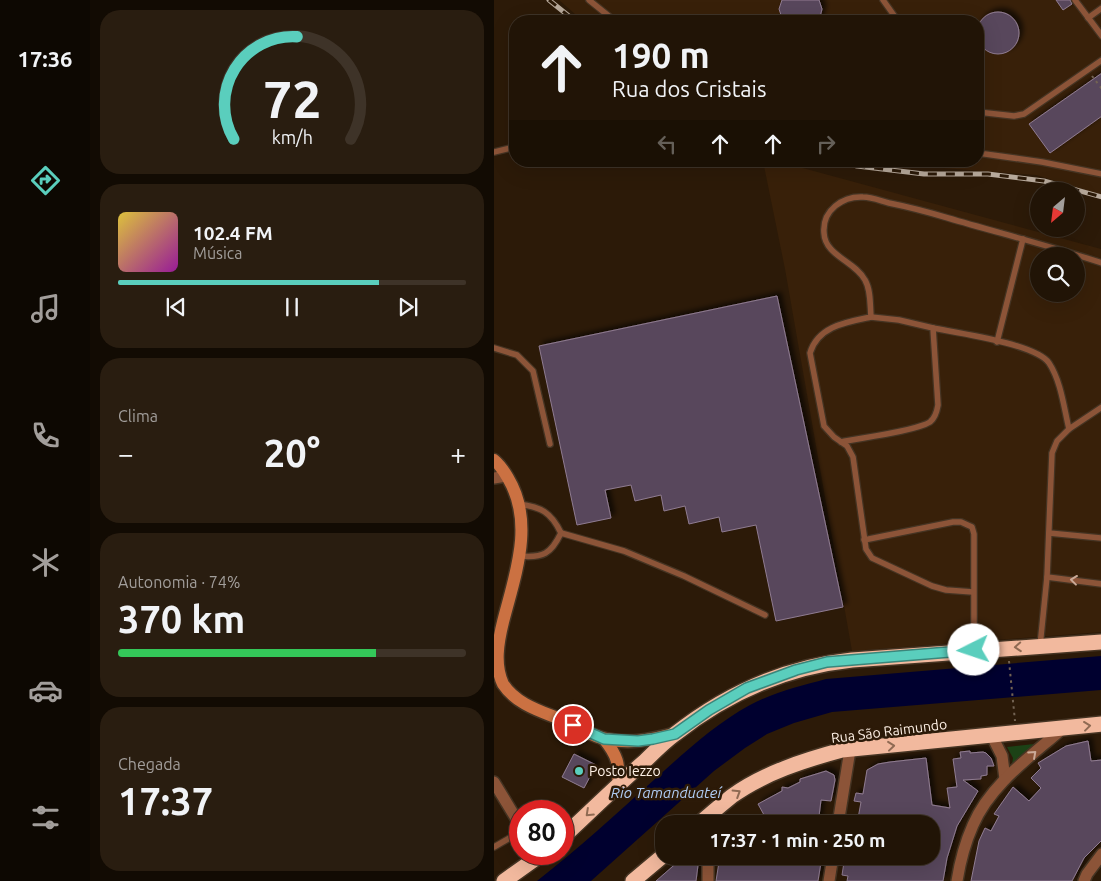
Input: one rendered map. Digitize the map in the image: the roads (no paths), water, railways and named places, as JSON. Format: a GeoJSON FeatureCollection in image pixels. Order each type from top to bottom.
{"type":"FeatureCollection","features":[{"type":"Feature","properties":{"kind":"highway"},"geometry":{"type":"LineString","coordinates":[[574,827],[675,734],[709,710],[747,688],[796,670],[835,661],[1101,642]]}},
{"type":"Feature","properties":{"kind":"highway","name":"Rua São Raimundo"},"geometry":{"type":"LineString","coordinates":[[711,815],[733,796],[763,778],[809,759],[850,750],[1101,724]]}},
{"type":"Feature","properties":{"kind":"highway"},"geometry":{"type":"LineString","coordinates":[[634,881],[655,863]]}},
{"type":"Feature","properties":{"kind":"highway"},"geometry":{"type":"LineString","coordinates":[[504,881],[526,865]]}},
{"type":"Feature","properties":{"kind":"main road"},"geometry":{"type":"LineString","coordinates":[[494,460],[500,477],[514,488],[522,522],[520,556],[496,648],[498,683],[526,704],[604,739],[638,741],[675,734]]}},
{"type":"Feature","properties":{"kind":"main road"},"geometry":{"type":"LineString","coordinates":[[604,739],[614,751],[618,761],[618,785]]}},
{"type":"Feature","properties":{"kind":"street"},"geometry":{"type":"LineString","coordinates":[[957,881],[966,842],[973,824],[984,806],[1005,779],[1062,729]]}},
{"type":"Feature","properties":{"kind":"street"},"geometry":{"type":"LineString","coordinates":[[992,736],[1002,756],[1005,779]]}},
{"type":"Feature","properties":{"kind":"street"},"geometry":{"type":"LineString","coordinates":[[839,815],[850,750]]}},
{"type":"Feature","properties":{"kind":"street"},"geometry":{"type":"LineString","coordinates":[[494,782],[509,807]]}},
{"type":"Feature","properties":{"kind":"street"},"geometry":{"type":"LineString","coordinates":[[1084,881],[1101,854]]}},
{"type":"Feature","properties":{"kind":"street"},"geometry":{"type":"LineString","coordinates":[[708,865],[708,881]]}},
{"type":"Feature","properties":{"kind":"street"},"geometry":{"type":"LineString","coordinates":[[829,881],[832,865]]}},
{"type":"Feature","properties":{"kind":"lane"},"geometry":{"type":"LineString","coordinates":[[589,0],[608,15]]}},
{"type":"Feature","properties":{"kind":"lane"},"geometry":{"type":"LineString","coordinates":[[883,0],[894,15]]}},
{"type":"Feature","properties":{"kind":"lane"},"geometry":{"type":"LineString","coordinates":[[1075,0],[1101,36]]}},
{"type":"Feature","properties":{"kind":"lane"},"geometry":{"type":"LineString","coordinates":[[1088,18],[1101,8]]}},
{"type":"Feature","properties":{"kind":"lane"},"geometry":{"type":"LineString","coordinates":[[984,113],[1014,116],[1024,114],[1101,60]]}},
{"type":"Feature","properties":{"kind":"lane"},"geometry":{"type":"LineString","coordinates":[[494,152],[509,148]]}},
{"type":"Feature","properties":{"kind":"lane"},"geometry":{"type":"LineString","coordinates":[[984,154],[1042,162],[1101,174]]}},
{"type":"Feature","properties":{"kind":"lane"},"geometry":{"type":"LineString","coordinates":[[872,317],[869,293],[861,273],[837,256],[829,247],[824,233],[826,218],[833,207],[841,200],[864,197],[922,211],[1101,263]]}},
{"type":"Feature","properties":{"kind":"lane"},"geometry":{"type":"LineString","coordinates":[[997,342],[1023,239]]}},
{"type":"Feature","properties":{"kind":"lane"},"geometry":{"type":"LineString","coordinates":[[973,592],[946,590],[932,586],[872,558],[867,552],[853,457],[851,451],[824,426],[810,353],[812,345],[824,332],[837,326],[872,317],[899,320],[997,342],[1038,354],[1048,362],[1055,377],[1069,429]]}},
{"type":"Feature","properties":{"kind":"lane"},"geometry":{"type":"LineString","coordinates":[[841,442],[915,428],[930,422],[938,405],[933,328]]}},
{"type":"Feature","properties":{"kind":"lane"},"geometry":{"type":"LineString","coordinates":[[494,348],[517,355],[533,371],[550,444]]}},
{"type":"Feature","properties":{"kind":"lane"},"geometry":{"type":"LineString","coordinates":[[1040,646],[1047,577],[1052,453],[1056,441],[1069,429],[1101,407]]}},
{"type":"Feature","properties":{"kind":"lane"},"geometry":{"type":"LineString","coordinates":[[519,504],[537,507],[545,512],[555,521],[561,533],[624,551],[684,576],[765,615]]}},
{"type":"Feature","properties":{"kind":"lane"},"geometry":{"type":"LineString","coordinates":[[864,540],[953,522],[968,524],[972,527],[974,534],[974,650]]}},
{"type":"Feature","properties":{"kind":"lane"},"geometry":{"type":"LineString","coordinates":[[520,556],[532,557],[544,554],[555,546],[561,533]]}},
{"type":"Feature","properties":{"kind":"lane"},"geometry":{"type":"LineString","coordinates":[[1049,533],[1101,538]]}},
{"type":"Feature","properties":{"kind":"lane"},"geometry":{"type":"LineString","coordinates":[[1047,577],[1101,584]]}},
{"type":"Feature","properties":{"kind":"lane"},"geometry":{"type":"LineString","coordinates":[[494,847],[509,838]]}},
{"type":"Feature","properties":{"kind":"water","name":"Rio Tamanduateí"},"geometry":{"type":"Polygon","coordinates":[[[1101,656],[1101,690],[832,712],[794,723],[767,734],[745,748],[714,771],[665,815],[655,815],[655,824],[591,881],[537,881],[556,865],[574,865],[574,851],[701,739],[725,721],[768,696],[826,679],[1101,656]]]}},
{"type":"Feature","properties":{"kind":"railway"},"geometry":{"type":"LineString","coordinates":[[549,0],[568,15]]}},
{"type":"Feature","properties":{"kind":"railway"},"geometry":{"type":"LineString","coordinates":[[865,167],[924,174],[988,174],[1044,181],[1102,197]]}},
{"type":"Feature","properties":{"kind":"place","name":"Posto Iezzo"},"geometry":{"type":"Point","coordinates":[579,771]}}]}
